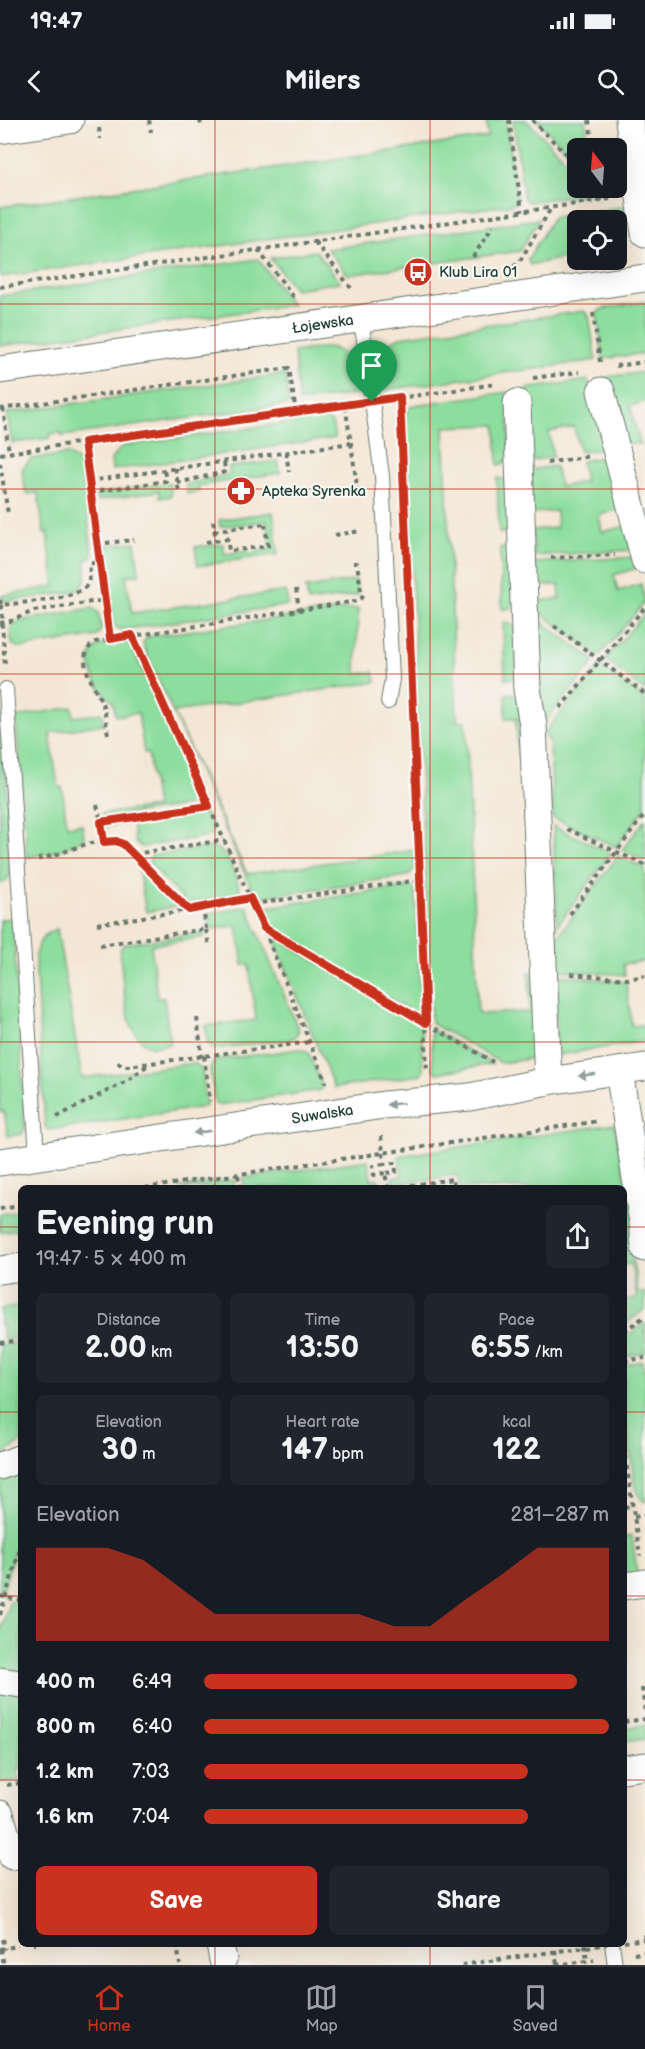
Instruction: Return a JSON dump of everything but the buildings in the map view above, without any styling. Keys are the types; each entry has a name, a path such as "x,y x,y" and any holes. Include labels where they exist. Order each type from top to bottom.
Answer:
{"street":[{"path":"0,130 70,120"},
{"path":"629,120 645,233"},
{"name":"Łojewska","path":"0,370 645,278"},
{"path":"599,374 616,451 644,556"},
{"path":"517,388 527,689 534,739 548,1081"},
{"path":"632,1069 645,1248"},
{"name":"Suwalska","path":"0,1162 384,1105 470,1097 548,1081 632,1069"},
{"path":"0,1270 18,1267"},
{"path":"0,1466 18,1459"},
{"path":"627,1586 645,1583"},
{"path":"0,1682 18,1684"},
{"path":"627,1769 645,1766"},
{"path":"0,1814 11,1856"}],"lane":[{"path":"361,318 383,492 392,679 388,702"},
{"path":"6,689 37,1156"},
{"path":"612,1947 615,1965"}],"path":[{"path":"149,120 151,132"},
{"path":"509,120 522,212"},
{"path":"532,120 567,155"},
{"path":"589,120 592,138"},
{"path":"98,127 100,139"},
{"path":"0,287 618,198"},
{"path":"511,267 520,261 551,208"},
{"path":"473,257 493,226"},
{"path":"315,242 351,288 340,290"},
{"path":"258,250 293,296 305,294"},
{"path":"589,286 599,374"},
{"path":"0,454 400,397 517,388 599,374 645,362"},
{"path":"9,453 2,409 289,368 296,412"},
{"path":"400,397 402,444"},
{"path":"345,405 358,498"},
{"path":"84,442 110,639"},
{"path":"89,481 351,443"},
{"path":"519,468 616,451"},
{"path":"286,452 289,472"},
{"path":"177,483 225,472 224,461"},
{"path":"0,463 8,514"},
{"path":"175,468 179,492"},
{"path":"91,492 166,481 164,470"},
{"path":"360,520 362,542"},
{"path":"213,521 216,541"},
{"path":"214,531 226,529 265,524 268,546 229,551 226,529"},
{"path":"335,535 361,531"},
{"path":"206,542 228,539"},
{"path":"97,544 134,540"},
{"path":"523,560 644,556"},
{"path":"1,605 79,593 89,581 90,564 100,561"},
{"path":"353,563 357,563 362,598"},
{"path":"108,734 104,710 89,676 85,657 91,645 100,640 357,601 362,598 365,588 363,565"},
{"path":"296,590 299,610"},
{"path":"0,600 6,689"},
{"path":"2,623 34,611 105,600"},
{"path":"524,604 645,694"},
{"path":"534,739 645,607"},
{"path":"132,635 264,928 330,1093"},
{"path":"413,703 428,1078"},
{"path":"97,805 104,842"},
{"path":"101,822 209,806"},
{"path":"569,915 645,814"},
{"path":"537,815 645,865"},
{"path":"133,854 224,840"},
{"path":"18,862 52,857 86,844 120,842 189,910"},
{"path":"253,904 420,880"},
{"path":"362,888 363,894"},
{"path":"97,924 204,908 250,898"},
{"path":"204,908 209,946"},
{"path":"264,928 501,1067"},
{"path":"100,945 206,929"},
{"path":"544,972 627,979 645,976"},
{"path":"197,1018 211,1111"},
{"path":"118,1062 125,1066 149,1064 310,1042"},
{"path":"36,1128 127,1082 149,1064"},
{"path":"165,1185 602,1121"},
{"path":"383,1153 384,1164"},
{"path":"395,1163 396,1172 386,1173 374,1175 373,1166 395,1163"},
{"path":"386,1173 388,1185"},
{"path":"238,1174 240,1185"},
{"path":"413,1185 453,1179 454,1185"},
{"path":"0,1209 18,1206"},
{"path":"627,1329 645,1316"},
{"path":"0,1343 18,1340"},
{"path":"627,1361 645,1358"},
{"path":"627,1467 645,1583"},
{"path":"627,1507 633,1506"},
{"path":"634,1517 645,1515"},
{"path":"0,1615 3,1597 18,1554"},
{"path":"3,1597 18,1600"},
{"path":"642,1688 645,1712"},
{"path":"627,1722 645,1719"},
{"path":"627,1941 645,1938"},
{"path":"2,1941 4,1965"},
{"path":"2,1949 18,1946"},
{"path":"177,1947 180,1965"},
{"path":"585,1947 587,1960"},
{"path":"462,1965 586,1947"},
{"path":"555,1950 557,1965"},
{"path":"500,1957 501,1965"}],"green space":[{"path":"486,120 506,120 517,200 514,204 0,277 0,207 488,137"},
{"path":"513,120 526,120 567,161 567,197 528,202 524,199"},
{"path":"537,120 585,120 588,138 567,138 567,151"},
{"path":"628,206 627,216 627,210 601,210"},
{"path":"567,215 567,257 530,265 528,259 553,217"},
{"path":"539,219 520,251 348,275 327,249"},
{"path":"316,251 340,282 295,289 270,258"},
{"path":"258,259 292,305 0,346 0,296"},
{"path":"645,302 645,353 603,359 597,314 601,309"},
{"path":"584,311 589,316 596,360 385,390 381,366 382,352 391,341 400,337"},
{"path":"329,347 348,359 353,371 356,394 299,402 294,352"},
{"path":"645,372 645,402 630,406 640,444 624,444 607,377"},
{"path":"285,374 289,404 62,436 61,433 50,434 50,438 12,443 7,413"},
{"path":"588,380 606,448 580,452 574,427 549,432 553,457 530,461 526,389"},
{"path":"508,392 510,457 502,464 498,465 496,425 444,427 457,721 466,721 478,1014 530,1012 529,972 532,972 534,1058 501,1063 431,1023 405,416 409,408 414,405"},
{"path":"324,418 332,423 335,438 112,470 111,459 123,446"},
{"path":"68,454 80,463 93,557 85,561 84,583 74,592 3,600 1,596 55,586 47,532 44,533 38,493 26,494 22,469 31,459"},
{"path":"608,456 621,509 599,515 602,532 626,526 632,550 534,556 533,530 557,528 556,511 532,513 530,470 555,466 560,487 585,481 581,461"},
{"path":"278,461 280,473 198,486 199,492 187,494 186,484 230,474 229,467"},
{"path":"497,478 511,481 512,527 499,533"},
{"path":"170,483 171,496 160,498 159,491 97,501 96,494"},
{"path":"273,512 278,554 198,566 195,547 223,544 224,554 271,549 267,521 220,527 219,520"},
{"path":"135,542 139,574 126,576 132,613 286,591 288,605 120,630 112,621 103,546"},
{"path":"500,548 513,551 515,603 508,609 502,609"},
{"path":"634,557 637,568 614,575 618,591 641,584 645,602 599,656 536,609 536,601 560,599 559,585 535,586 534,563"},
{"path":"356,580 358,595 308,602 306,588"},
{"path":"92,608 98,612 102,628 97,636 19,648 12,644 10,629 19,621"},
{"path":"358,609 356,674 374,672 376,682 173,712 247,874 415,850 415,869 407,876 259,897 254,894 144,647 143,642 152,636"},
{"path":"645,613 645,691 605,660"},
{"path":"537,618 595,661 542,725"},
{"path":"503,623 516,628 517,674 511,679 505,679"},
{"path":"122,641 131,645 201,802 198,804 103,818 102,814 156,807 148,753 144,753 138,713 116,716 113,702 95,680 90,663 92,652 100,645"},
{"path":"600,666 645,699 645,808 616,847 553,818 550,743 544,733"},
{"path":"511,693 518,696 524,757 518,757 516,718 506,718 506,694"},
{"path":"0,698 6,777 9,877 5,882 0,883"},
{"path":"72,707 74,717 102,713 104,724 50,733 58,787 62,787 67,826 82,824 84,838 57,851 27,857 16,717"},
{"path":"199,812 207,817 210,823 212,833 209,836 142,847 135,843 132,823 106,827 106,825"},
{"path":"645,820 645,860 622,850"},
{"path":"553,826 611,853 557,926"},
{"path":"212,847 218,849 228,859 241,893 187,904 149,863 151,856"},
{"path":"618,856 645,868 645,961 623,964 625,975 558,970 557,937"},
{"path":"138,867 141,867 177,906 146,912"},
{"path":"409,886 415,889 421,1017 270,929 261,908"},
{"path":"247,906 299,1031 293,1039 213,1049 208,1043 205,1026 256,1020 249,965 243,965 237,926 210,929 208,914"},
{"path":"13,918 25,1129 22,1134 8,1136 4,1111 1,1112 0,1106 0,920"},
{"path":"57,929 82,1078 194,1063 202,1069 206,1104 204,1107 49,1130 45,1127 35,957 42,939"},
{"path":"204,932 204,937 151,945 157,998 164,998 170,1044 151,1046 142,1041 130,1020 124,991 121,948 125,944"},
{"path":"273,936 421,1023 423,1070 420,1075 334,1088"},
{"path":"559,975 626,982 632,1026 645,1025 645,1041 557,1055 555,977"},
{"path":"431,1029 492,1064 437,1073 433,1069"},
{"path":"300,1049 308,1052 322,1085 321,1090 218,1105 215,1103 210,1068 215,1060"},
{"path":"614,1124 636,1226 629,1235 638,1293 645,1293 645,1309 627,1323 627,1300 637,1298 631,1264 627,1265 627,1185 459,1185 457,1175 393,1184 392,1178 402,1176 399,1156"},
{"path":"368,1160 371,1180 379,1180 380,1185 244,1185 243,1178"},
{"path":"234,1180 235,1185 199,1185"},
{"path":"18,1211 18,1229 0,1232 0,1214"},
{"path":"18,1306 18,1338 4,1340 2,1325 0,1325 0,1309"},
{"path":"645,1323 645,1353 627,1356 627,1336"},
{"path":"18,1342 18,1444 0,1457 0,1345"},
{"path":"642,1361 643,1369 645,1369 645,1502 635,1487 627,1429 627,1364"},
{"path":"18,1469 18,1539 2,1594 0,1593 1,1475"},
{"path":"632,1536 638,1578 627,1580 627,1537"},
{"path":"10,1601 18,1603 18,1677 0,1674 0,1633"},
{"path":"0,1691 18,1694 18,1781 0,1782"},
{"path":"645,1725 645,1739 627,1742 627,1728"}],"place":[{"name":"Klub Lira 01","path":"418,272"},
{"name":"Apteka Syrenka","path":"241,491"}],"route":[{"path":"400,397 426,1023 264,928 250,898 189,910 123,844 116,841 104,842 101,822 209,806 132,635 110,639 84,442 372,402 400,397"}]}
